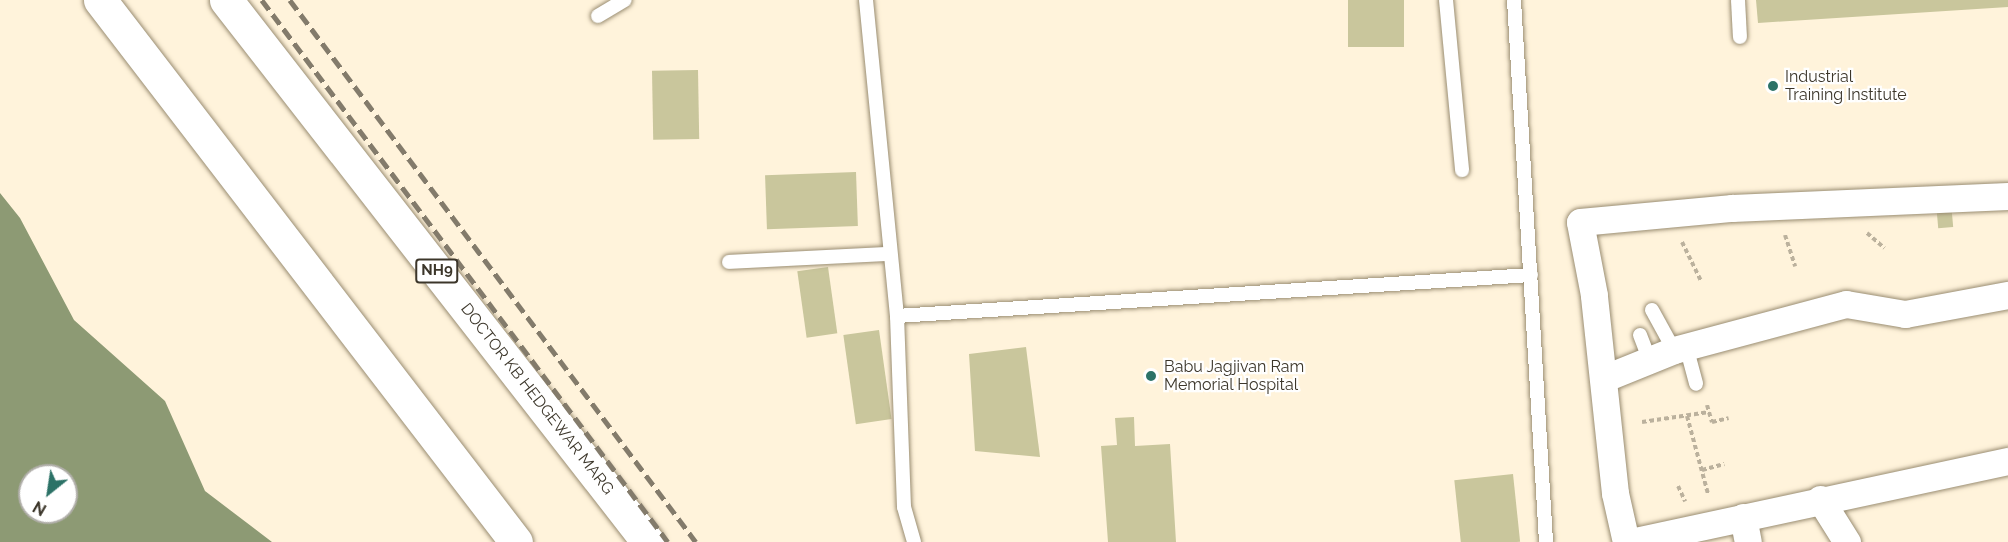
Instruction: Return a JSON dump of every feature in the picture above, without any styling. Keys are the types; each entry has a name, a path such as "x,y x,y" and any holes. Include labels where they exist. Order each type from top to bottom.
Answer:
{"highway":[{"path":"100,0 516,542"},
{"name":"DOCTOR KB HEDGEWAR MARG","path":"226,0 648,542"}],"street":[{"path":"2008,196 1679,211 1580,222 1602,293 1605,378 1614,481 1628,542 1715,522 1745,529 1820,500 2008,461"},
{"path":"1605,378 1645,347 1680,348 1846,304 1905,314 2008,295"},
{"path":"1820,500 1847,542"}],"lane":[{"path":"598,16 625,0"},
{"path":"866,0 878,87 889,254 897,316 904,507 914,542"},
{"path":"1446,0 1462,170"},
{"path":"1514,0 1546,542"},
{"path":"1738,0 1740,38"},
{"path":"729,262 889,254"},
{"path":"897,316 1531,275"},
{"path":"1652,310 1680,348 1696,384"}],"path":[{"path":"1679,211 1682,243 1701,280"},
{"path":"1696,384 1712,422 1729,418"},
{"path":"1642,422 1708,412"},
{"path":"1687,416 1715,522"},
{"path":"1702,470 1724,464"}],"shaded area":[{"path":"0,193 20,218 74,320 165,401 205,491 272,542 0,542"}],"building":[{"path":"1348,0 1404,0 1404,47 1348,47"},
{"path":"1756,0 2008,0 2008,7 1758,23"},
{"path":"698,70 699,139 653,140 652,71"},
{"path":"856,172 858,226 767,229 765,175"},
{"path":"1951,202 1953,227 1938,228 1936,203"},
{"path":"828,267 837,333 807,338 797,271"},
{"path":"879,330 892,419 856,424 843,335"},
{"path":"1026,347 1040,457 975,451 969,354"},
{"path":"1134,417 1135,446 1170,444 1176,542 1108,542 1101,446 1117,445 1115,418"},
{"path":"1513,474 1520,542 1461,542 1454,480"}],"railway":[{"path":"262,0 668,542"},
{"path":"290,0 696,542"}],"place":[{"name":"Industrial Training Institute","path":"1773,86"},
{"name":"Babu Jagjivan Ram Memorial Hospital","path":"1151,376"}]}
